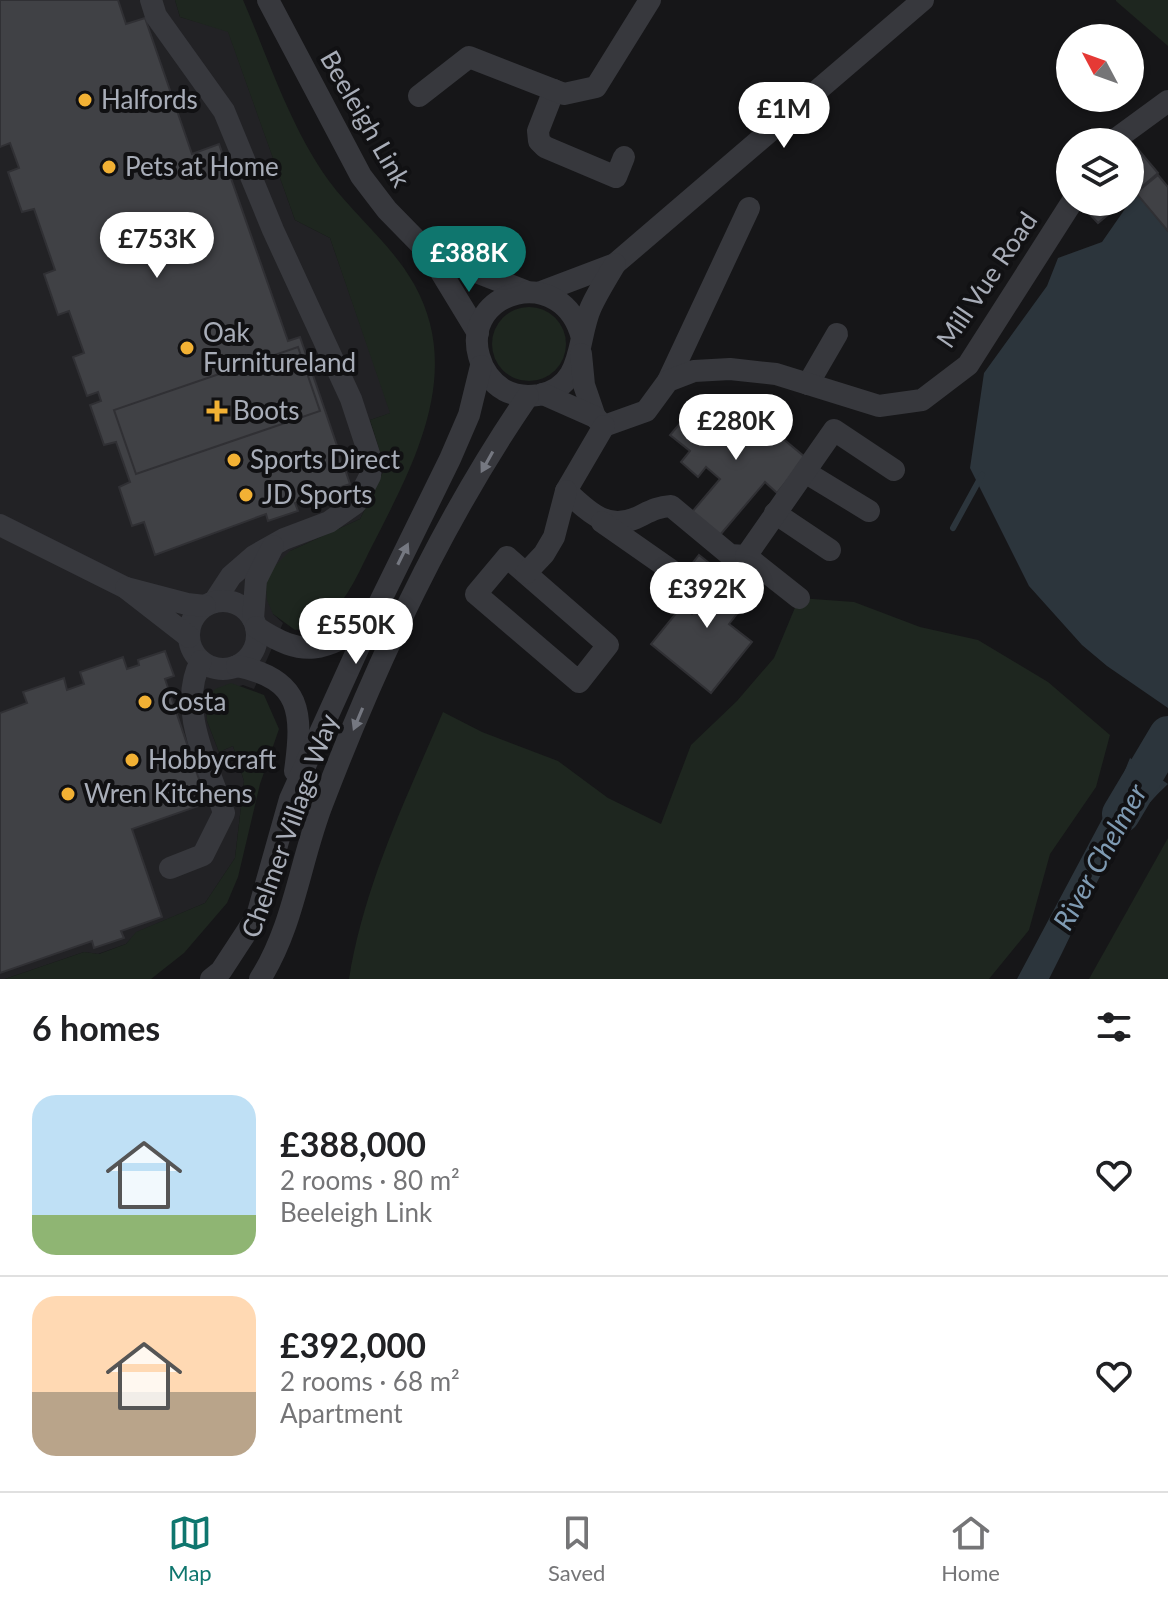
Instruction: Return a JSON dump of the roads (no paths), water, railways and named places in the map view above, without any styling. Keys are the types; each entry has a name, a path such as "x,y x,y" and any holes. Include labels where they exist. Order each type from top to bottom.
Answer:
{"street":[{"path":"151,0 156,16 224,111 368,446 370,476 356,503 329,522 273,545 239,567 210,604 193,619 189,637 201,661 218,668 237,666 262,671 293,697 300,718 290,799"},
{"name":"Beeleigh Link","path":"268,0 361,176 387,210 430,254 478,333"},
{"path":"419,96 469,57 564,94 596,87 650,0"},
{"name":"Chelmer Village Way","path":"260,979 279,943 322,804 410,598 504,431 536,395 568,379 591,308 615,264 923,0"},
{"path":"554,90 538,131 539,141 545,147 616,177 624,157"},
{"path":"1131,128 1168,101"},
{"path":"481,366 501,388 536,395 600,422 646,411 668,381 749,208"},
{"name":"Mill Vue Road","path":"668,381 694,371 730,369 776,374 879,406 922,400 968,365 1063,216"},
{"name":"Beeleigh Link","path":"430,254 533,292"},
{"name":"Chelmer Village Way","path":"211,979 221,971 257,916 290,799 371,620 465,426 481,366 477,350 478,333 484,317 508,295 533,292 615,264"},
{"path":"526,573 544,554 554,537 566,491 600,422 584,385 578,324 557,299 533,292"},
{"path":"808,384 837,334"},
{"path":"746,556 834,430 894,470"},
{"path":"805,472 869,511"},
{"path":"566,491 601,521 685,580"},
{"path":"601,521 621,523 654,507 671,506 730,555 746,556 799,598"},
{"path":"775,513 830,550"},
{"path":"0,525 126,588 189,637"},
{"path":"237,666 255,646 256,580 273,545"},
{"path":"507,557 526,573 608,645 579,682 476,594 507,557"},
{"path":"126,588 187,604 232,602 240,606 254,623 289,645 318,649 336,644 371,620"},
{"path":"170,868 203,855 224,813 191,705 192,687 201,661"}],"water":[{"path":"1144,203 1168,232 1168,708 1082,645 1029,586 970,468 984,373 1047,286 1058,258 1102,242 1120,216 1144,216"},
{"path":"1130,758 1168,784 1130,827 1115,851 1049,979 1017,979 1115,795"}],"waterway":[{"path":"953,528 982,475"},
{"name":"River Chelmer","path":"1121,814 1168,735"}],"place":[{"name":"Halfords","path":"85,100"},
{"name":"Pets at Home","path":"109,167"},
{"name":"Oak Furnitureland","path":"187,348"},
{"name":"Boots","path":"217,411"},
{"name":"Sports Direct","path":"234,460"},
{"name":"JD Sports","path":"246,495"},
{"name":"Costa","path":"145,702"},
{"name":"Hobbycraft","path":"132,760"},
{"name":"Wren Kitchens","path":"68,794"}]}
